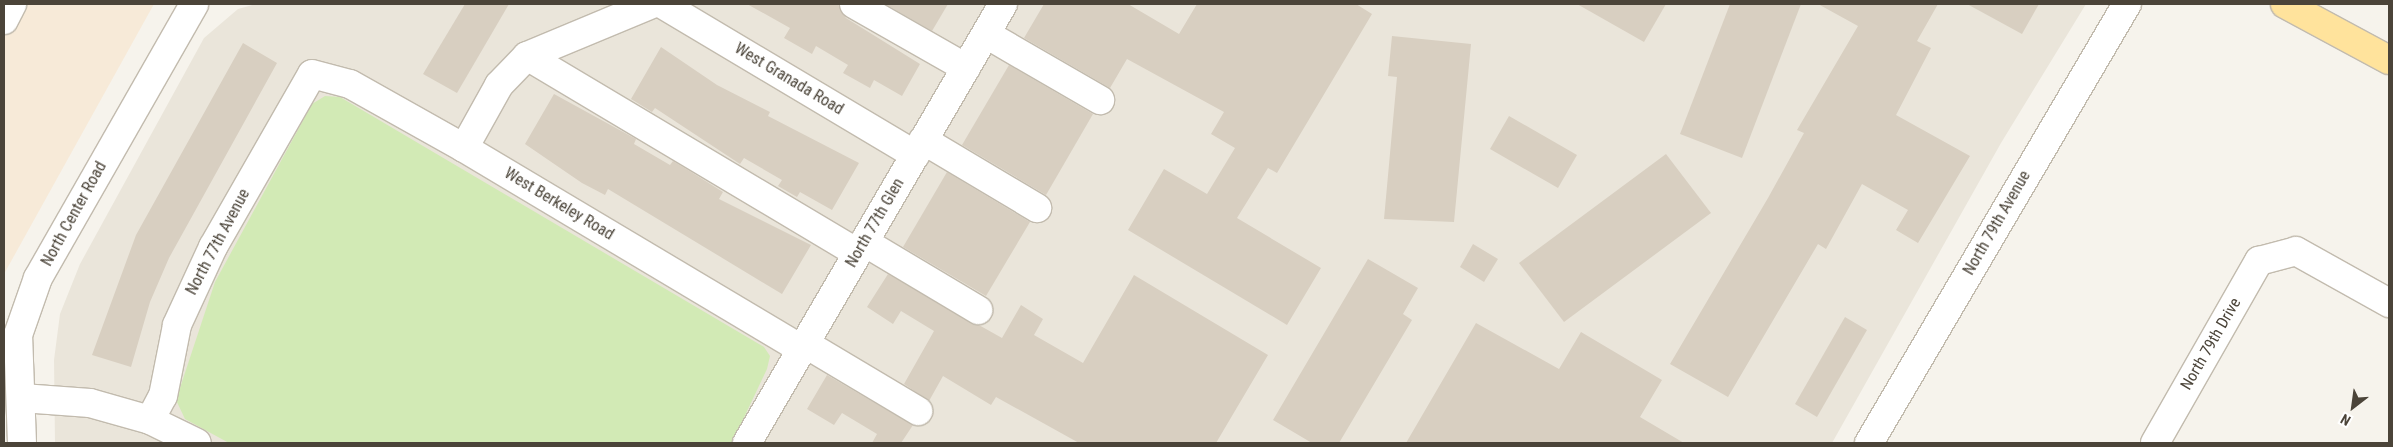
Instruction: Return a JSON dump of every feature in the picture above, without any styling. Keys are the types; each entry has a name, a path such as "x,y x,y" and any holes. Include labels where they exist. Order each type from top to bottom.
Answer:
{"main road":[{"path":"2285,4 2389,60"}],"street":[{"path":"4,20 12,4"},
{"name":"North Center Road","path":"22,443 22,398 11,336 38,278 194,4"},
{"path":"464,148 499,85 527,56 652,4"},
{"name":"West Granada Road","path":"662,4 919,148 1037,208"},
{"path":"854,4 966,68"},
{"name":"North 77th Glen","path":"747,443 1003,4"},
{"name":"North 79th Avenue","path":"1868,443 2127,4"},
{"path":"986,34 1100,100"},
{"path":"527,56 861,248 978,310"},
{"name":"West Berkeley Road","path":"312,74 350,84 464,148 802,346 918,411"},
{"name":"North 77th Avenue","path":"150,420 163,396 177,324 212,247 312,74"},
{"name":"North 79th Drive","path":"2155,443 2258,261 2275,254 2296,251 2389,303"},
{"path":"22,398 90,403 150,420 198,443"}],"shaded area":[{"path":"4,4 154,4 4,274"},
{"path":"256,4 2086,4 2001,143 1832,443 55,443 54,360 60,314 80,264 204,38 238,9"}],"green space":[{"path":"325,96 340,97 764,347 770,356 767,369 732,443 229,443 185,419 176,400 215,282 312,104"}],"building":[{"path":"465,4 509,4 457,93 423,74"},
{"path":"747,4 838,4 846,18 920,64 902,96 874,80 870,88 843,73 848,65 816,46 812,54 784,38 790,28"},
{"path":"885,4 948,4 932,31"},
{"path":"1044,4 1128,4 1179,34 1197,4 1356,4 1372,14 1277,173 1268,168 1237,218 1321,268 1287,325 1128,230 1164,169 1207,194 1235,148 1211,134 1224,112 1127,59 1110,88 1024,38"},
{"path":"1577,4 1666,4 1644,42"},
{"path":"1730,4 1801,4 1742,158 1680,134"},
{"path":"1818,4 1938,4 1917,41 1931,48 1896,115 1970,156 1918,243 1896,230 1908,210 1862,184 1826,249 1818,244 1728,397 1670,364 1768,198 1804,133 1797,130 1858,26"},
{"path":"1967,4 2039,4 2022,34"},
{"path":"1392,36 1471,44 1454,222 1384,219 1397,77 1388,76"},
{"path":"243,43 277,63 169,258 150,302 131,367 92,355 136,235"},
{"path":"661,47 717,85 770,112 768,116 859,163 832,210 800,192 797,197 778,186 782,180 744,158 740,164 655,108 652,112 631,99"},
{"path":"1009,65 1093,114 1046,195 962,145"},
{"path":"554,94 636,139 634,144 670,165 673,161 723,192 719,199 811,245 782,294 608,189 605,195 582,183 525,144"},
{"path":"1509,116 1577,155 1558,188 1490,149"},
{"path":"1666,154 1711,213 1564,322 1519,263"},
{"path":"947,172 1030,222 986,296 903,247"},
{"path":"1473,244 1498,259 1484,282 1460,267"},
{"path":"1368,259 1418,288 1403,314 1412,320 1339,443 1312,443 1273,420"},
{"path":"888,274 1002,338 1021,305 1043,319 1034,335 1083,363 1134,275 1268,355 1216,443 1079,443 996,397 991,405 943,376 929,401 904,384 934,331 901,311 893,324 867,307"},
{"path":"1845,317 1867,330 1817,417 1795,404"},
{"path":"1476,323 1559,369 1581,332 1662,380 1640,417 1684,443 1406,443"},
{"path":"827,375 913,425 901,443 872,443 877,434 842,413 834,425 807,409"}]}
